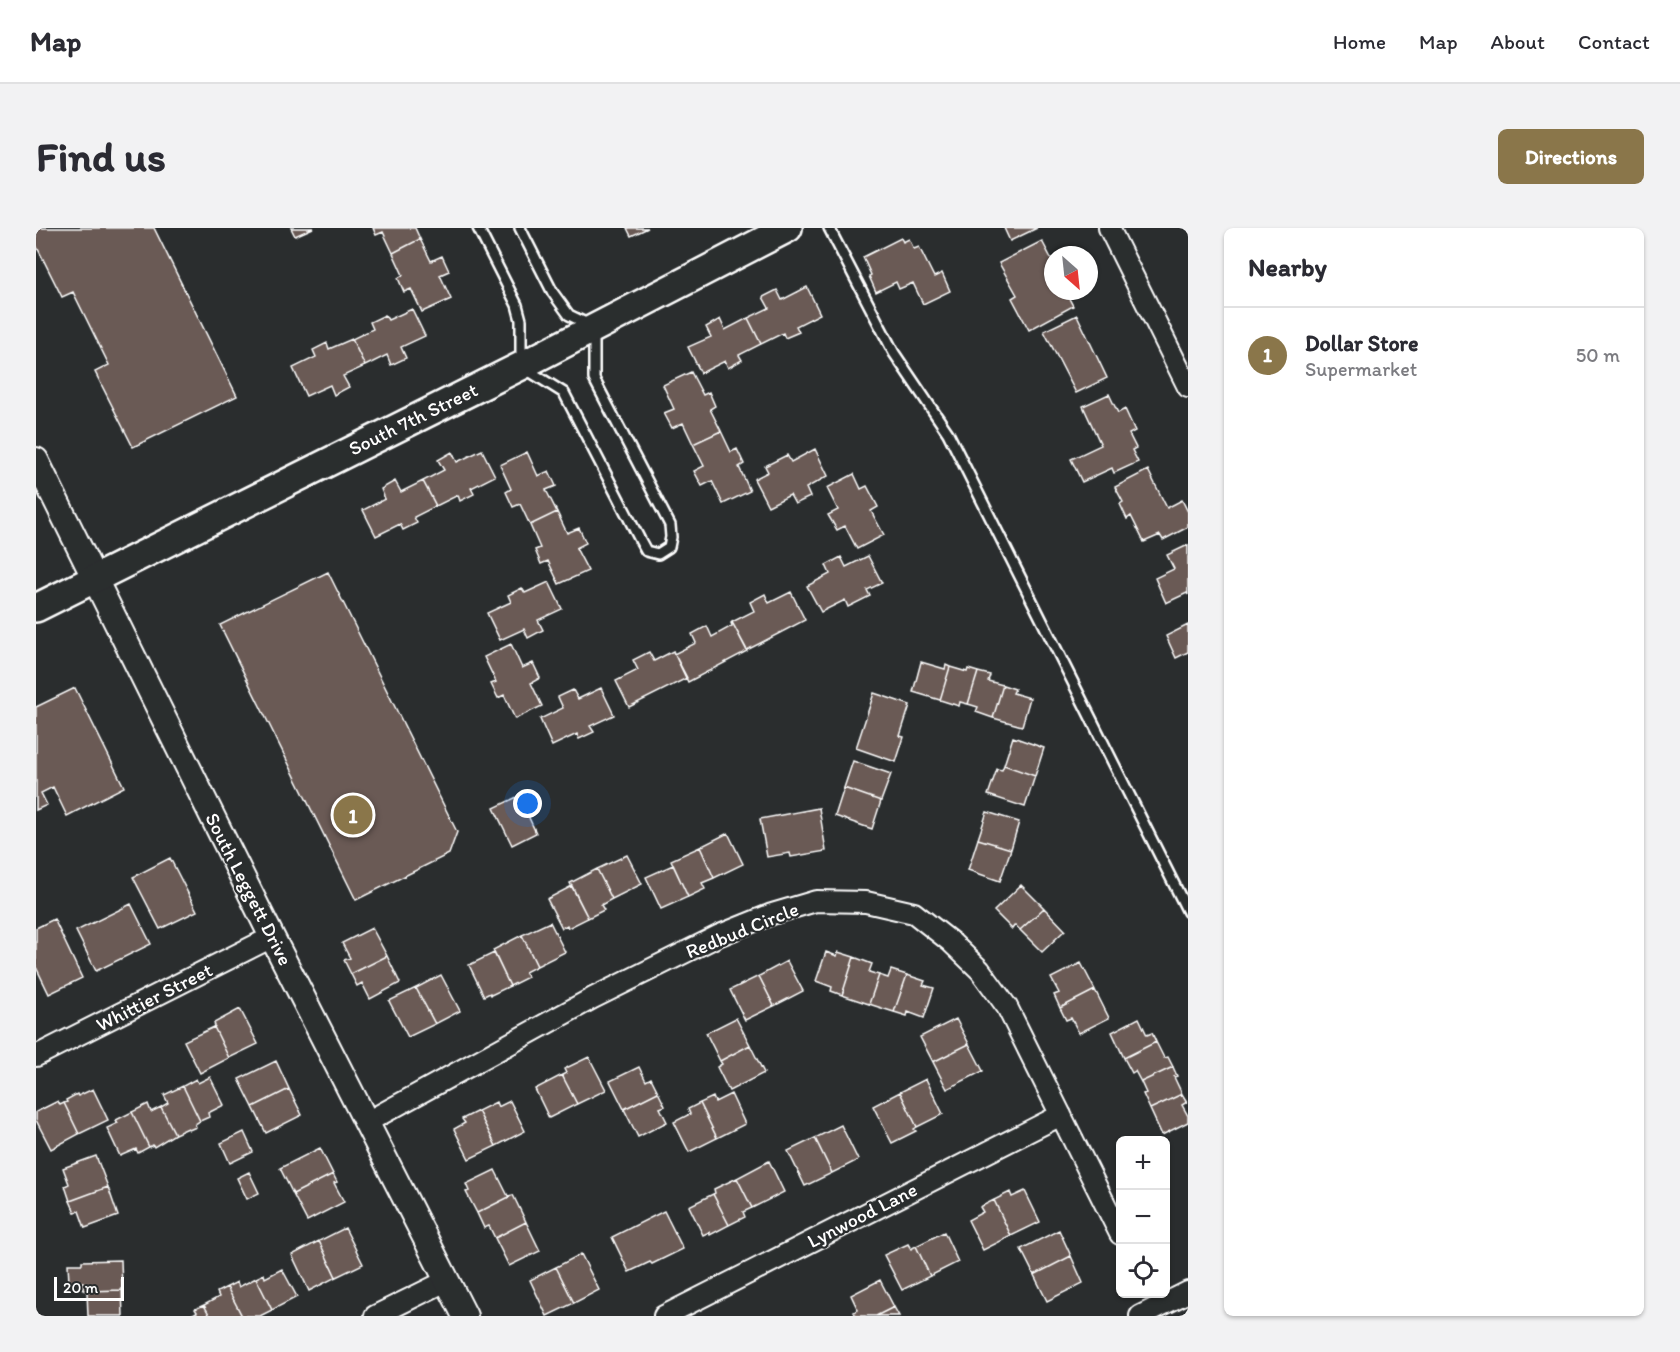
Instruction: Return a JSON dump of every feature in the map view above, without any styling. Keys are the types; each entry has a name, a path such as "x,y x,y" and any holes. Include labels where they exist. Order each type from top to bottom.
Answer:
{"main road":[{"name":"South 7th Street","path":"36,608 521,366 788,228"}],"street":[{"path":"1109,228 1188,387"},
{"name":"South Leggett Drive","path":"36,460 272,937 465,1316"},
{"name":"Redbud Circle","path":"367,1122 593,998 720,935 772,914 816,901 866,903 914,913 951,942 980,970 1007,1007 1116,1226"},
{"name":"Whittier Street","path":"36,1056 272,937"},
{"name":"Lynwood Lane","path":"664,1316 1061,1115"},
{"path":"375,1316 448,1280"},
{"path":"1149,1306 1188,1292"}],"lane":[{"path":"478,228 517,304 521,320 521,366 564,393 646,551 658,554 669,547 670,525 594,379 594,327 569,315 558,300 520,228"},
{"path":"829,228 894,353 948,433 1188,912"}],"building":[{"path":"36,228 154,228 237,396 133,447 95,372 109,365 73,292 62,297 36,245"},
{"path":"291,228 313,228 295,236"},
{"path":"373,228 415,228 420,239 393,253 383,232 376,235"},
{"path":"627,228 648,228 631,236"},
{"path":"1004,228 1037,228 1010,241"},
{"path":"901,238 903,242 909,239 914,249 919,247 934,277 942,273 950,291 923,304 913,283 899,289 896,282 876,292 863,257"},
{"path":"420,239 431,261 442,256 449,271 440,275 451,299 422,312 411,289 404,292 398,278 403,275 393,253"},
{"path":"1042,241 1045,246 1044,300 1070,300 1073,306 1029,330 1012,298 1017,295 999,263"},
{"path":"807,287 820,314 796,326 799,332 785,338 783,333 761,344 748,318 769,308 763,297 777,290 782,300"},
{"path":"412,309 425,336 401,347 406,358 391,365 387,355 365,366 352,339 373,329 370,322 385,315 388,320"},
{"path":"1077,315 1107,378 1076,393 1044,331"},
{"path":"748,318 761,344 739,355 742,360 728,368 725,361 701,373 688,347 711,337 706,327 720,319 725,330"},
{"path":"352,339 365,366 343,376 349,387 334,395 330,385 306,396 293,368 316,357 313,350 327,343 329,349"},
{"path":"691,372 703,395 709,392 715,406 710,409 721,431 693,444 683,423 672,428 664,413 674,409 663,385"},
{"path":"1109,394 1118,413 1125,409 1135,431 1129,434 1136,448 1132,450 1138,462 1114,473 1112,468 1082,482 1071,459 1101,445 1083,406"},
{"path":"721,431 731,452 737,449 744,464 739,467 750,491 723,504 712,481 702,486 694,471 704,466 693,444"},
{"path":"815,449 828,476 806,488 810,497 795,504 790,495 768,506 754,479 768,472 765,466 787,455 791,462"},
{"path":"482,450 495,476 471,488 474,494 460,501 458,495 436,506 423,481 444,470 438,460 452,452 457,462"},
{"path":"527,452 538,476 549,471 556,486 546,490 557,512 530,525 520,504 513,507 506,492 511,489 500,465"},
{"path":"1148,470 1167,508 1182,500 1188,512 1188,527 1163,540 1160,535 1144,542 1131,516 1127,519 1120,504 1123,502 1115,487"},
{"path":"854,474 861,489 867,486 878,507 871,511 884,535 857,549 845,526 837,530 828,515 838,510 827,488"},
{"path":"395,481 401,492 423,481 436,506 414,517 417,523 403,530 400,524 376,536 363,510 385,499 381,489"},
{"path":"557,512 567,533 579,528 586,543 576,548 588,571 559,584 548,561 541,564 535,550 540,548 530,525"},
{"path":"1188,545 1188,595 1187,593 1166,603 1155,578 1174,569 1167,555"},
{"path":"868,556 882,583 867,590 870,596 848,607 845,600 821,612 807,586 830,574 826,565 841,557 846,567"},
{"path":"328,572 457,832 449,854 356,900 220,625"},
{"path":"549,582 562,609 538,620 543,630 528,638 524,629 500,640 487,613 511,602 508,595 522,588 525,593"},
{"path":"791,592 805,620 747,650 732,622 754,611 750,602 765,594 769,603"},
{"path":"732,622 747,651 688,682 674,654 696,643 692,634 707,626 712,637 732,626"},
{"path":"1188,625 1188,652 1176,658 1166,636"},
{"path":"511,644 522,668 533,663 540,678 531,683 542,706 515,719 504,695 498,698 491,684 496,682 484,657"},
{"path":"673,651 687,678 629,707 616,681 638,670 633,660 649,652 654,661"},
{"path":"921,662 945,669 946,665 950,667 940,700 913,692"},
{"path":"950,667 967,672 968,669 978,672 968,704 960,702 959,706 940,700"},
{"path":"978,672 990,675 988,681 1003,685 993,718 976,712 978,707 968,704"},
{"path":"1003,685 1015,689 1013,693 1030,698 1022,726 993,718"},
{"path":"75,688 124,787 67,816 53,787 41,793 47,805 36,810 36,707"},
{"path":"601,688 614,715 590,726 594,732 579,739 577,734 552,746 540,719 563,708 558,697 573,690 578,699"},
{"path":"874,693 910,705 900,736 904,737 896,762 856,748"},
{"path":"1013,737 1044,748 1035,776 1004,765"},
{"path":"853,761 891,774 881,801 844,788"},
{"path":"1004,765 1035,776 1025,807 988,795 997,769 1002,770"},
{"path":"844,788 881,801 872,829 835,816"},
{"path":"519,796 536,833 512,845 494,808"},
{"path":"819,808 826,851 791,857 790,853 767,857 760,819"},
{"path":"987,812 1019,822 1011,849 978,839"},
{"path":"728,833 743,864 714,878 700,847"},
{"path":"978,839 1011,849 1000,881 968,870"},
{"path":"700,847 714,878 702,883 705,889 688,897 671,860"},
{"path":"627,855 642,884 612,899 597,869"},
{"path":"170,858 197,911 160,929 133,877"},
{"path":"673,865 688,897 661,909 646,877"},
{"path":"597,869 612,899 601,905 604,910 588,918 570,883"},
{"path":"1021,885 1044,908 1020,930 1015,925 1012,929 994,911"},
{"path":"572,886 588,918 568,928 567,925 562,928 547,899"},
{"path":"131,904 151,944 96,971 76,931"},
{"path":"1044,908 1065,930 1042,952 1020,930"},
{"path":"54,919 82,978 49,994 36,967 36,928"},
{"path":"550,922 565,952 537,966 522,935"},
{"path":"372,928 387,956 351,974 344,960 350,958 342,943"},
{"path":"522,935 537,966 525,972 528,977 510,986 493,950"},
{"path":"826,952 837,956 838,952 854,957 842,995 831,991 832,987 816,981"},
{"path":"494,953 510,986 484,996 469,965"},
{"path":"387,956 400,983 370,999 362,983 357,986 351,974"},
{"path":"854,957 872,964 869,972 879,975 869,1004 842,995"},
{"path":"787,961 803,991 774,1006 759,976"},
{"path":"1081,963 1095,990 1060,1008 1054,995 1059,993 1051,978"},
{"path":"891,970 907,975 894,1012 869,1004 879,975 888,978"},
{"path":"441,975 460,1011 435,1024 416,988"},
{"path":"907,975 925,981 923,985 934,988 924,1018 908,1012 907,1016 894,1012"},
{"path":"759,976 774,1006 745,1020 730,990"},
{"path":"416,988 435,1024 408,1037 389,1001"},
{"path":"1095,990 1109,1018 1079,1033 1071,1018 1066,1020 1060,1008"},
{"path":"240,1009 258,1044 229,1058 214,1023"},
{"path":"736,1018 750,1045 720,1061 706,1033"},
{"path":"1139,1018 1147,1035 1152,1033 1156,1042 1124,1058 1112,1032"},
{"path":"956,1019 969,1044 933,1062 920,1037"},
{"path":"214,1027 229,1058 200,1073 184,1041"},
{"path":"1156,1042 1164,1058 1168,1057 1173,1067 1141,1082 1135,1071 1132,1073 1124,1058"},
{"path":"969,1044 983,1071 947,1089 933,1062"},
{"path":"750,1045 764,1073 729,1091 717,1067 722,1064 720,1061"},
{"path":"589,1057 606,1090 577,1104 562,1075 566,1073 564,1069"},
{"path":"276,1061 289,1089 253,1107 239,1079"},
{"path":"639,1067 646,1081 651,1078 658,1092 624,1109 610,1081"},
{"path":"1173,1067 1177,1076 1174,1077 1182,1094 1150,1109 1143,1094 1146,1093 1141,1082"},
{"path":"562,1075 577,1104 549,1118 535,1089"},
{"path":"210,1077 224,1105 208,1113 209,1117 200,1121 183,1086 196,1079 198,1083"},
{"path":"926,1079 943,1114 917,1127 900,1092"},
{"path":"183,1086 200,1121 195,1124 196,1127 175,1134 161,1107 168,1103 164,1095"},
{"path":"93,1089 108,1120 79,1134 64,1103 77,1094 78,1096"},
{"path":"289,1089 302,1115 266,1133 253,1107"},
{"path":"658,1092 665,1106 660,1108 667,1122 638,1137 624,1109"},
{"path":"900,1092 917,1127 914,1129 916,1131 892,1143 873,1106"},
{"path":"731,1094 745,1124 717,1138 700,1103 713,1097 715,1102"},
{"path":"1182,1094 1187,1102 1182,1105 1188,1116 1188,1122 1162,1135 1150,1109"},
{"path":"58,1101 60,1105 64,1103 79,1134 51,1149 36,1120 36,1112"},
{"path":"510,1101 525,1131 496,1146 478,1111 496,1102 498,1107"},
{"path":"700,1103 717,1138 689,1152 674,1122 690,1114 688,1109"},
{"path":"148,1104 151,1112 161,1107 175,1134 154,1147 153,1145 149,1147 132,1112"},
{"path":"478,1111 496,1146 469,1159 454,1129 465,1123 462,1119"},
{"path":"132,1112 149,1147 138,1153 136,1149 120,1156 107,1128 118,1123 116,1120"},
{"path":"841,1125 858,1160 832,1173 815,1138"},
{"path":"244,1132 253,1152 230,1163 221,1143"},
{"path":"815,1138 832,1173 805,1186 788,1151"},
{"path":"320,1148 333,1174 293,1194 280,1168"},
{"path":"96,1156 108,1187 70,1201 65,1186 69,1184 63,1168"},
{"path":"769,1161 784,1192 752,1208 737,1178"},
{"path":"495,1170 508,1196 513,1195 477,1213 466,1192 469,1191 466,1184"},
{"path":"249,1172 259,1193 247,1199 237,1178"},
{"path":"333,1174 337,1182 334,1183 344,1202 307,1221 293,1194"},
{"path":"737,1178 752,1208 743,1212 745,1217 729,1225 713,1194 714,1189"},
{"path":"108,1187 118,1216 85,1228 79,1211 75,1212 70,1201"},
{"path":"1025,1191 1040,1222 1011,1236 994,1200 1010,1192 1012,1197"},
{"path":"713,1194 729,1225 710,1235 709,1232 703,1235 689,1206"},
{"path":"513,1195 526,1222 495,1238 489,1226 484,1228 477,1213"},
{"path":"994,1200 1011,1236 983,1250 968,1220 983,1212 980,1207"},
{"path":"664,1211 683,1249 629,1272 612,1237"},
{"path":"526,1222 540,1251 509,1266 495,1238"},
{"path":"345,1228 363,1264 336,1277 319,1241"},
{"path":"1059,1230 1071,1256 1034,1275 1021,1249"},
{"path":"944,1232 958,1262 930,1276 916,1246"},
{"path":"319,1241 336,1277 309,1291 292,1255"},
{"path":"908,1244 911,1249 916,1246 930,1276 902,1290 884,1255"},
{"path":"581,1254 599,1290 574,1303 556,1267"},
{"path":"1071,1256 1083,1283 1047,1301 1034,1275"},
{"path":"121,1260 122,1290 87,1291 83,1290 83,1282 69,1282 68,1264 82,1264 82,1261"},
{"path":"556,1267 574,1303 547,1316 530,1280"},
{"path":"282,1269 297,1297 272,1310 256,1278 264,1274 265,1278"},
{"path":"256,1278 272,1310 260,1316 242,1316 227,1287 237,1282 239,1287"},
{"path":"880,1280 894,1307 876,1316 856,1316 854,1312 858,1310 851,1295"},
{"path":"227,1287 242,1316 210,1316 204,1305 219,1297 217,1292"},
{"path":"122,1290 123,1316 88,1316 87,1291"},
{"path":"204,1305 210,1316 189,1316 197,1312 195,1309"},
{"path":"894,1307 899,1316 876,1316"}],"place":[{"name":"Dollar Store","path":"353,815"}]}
